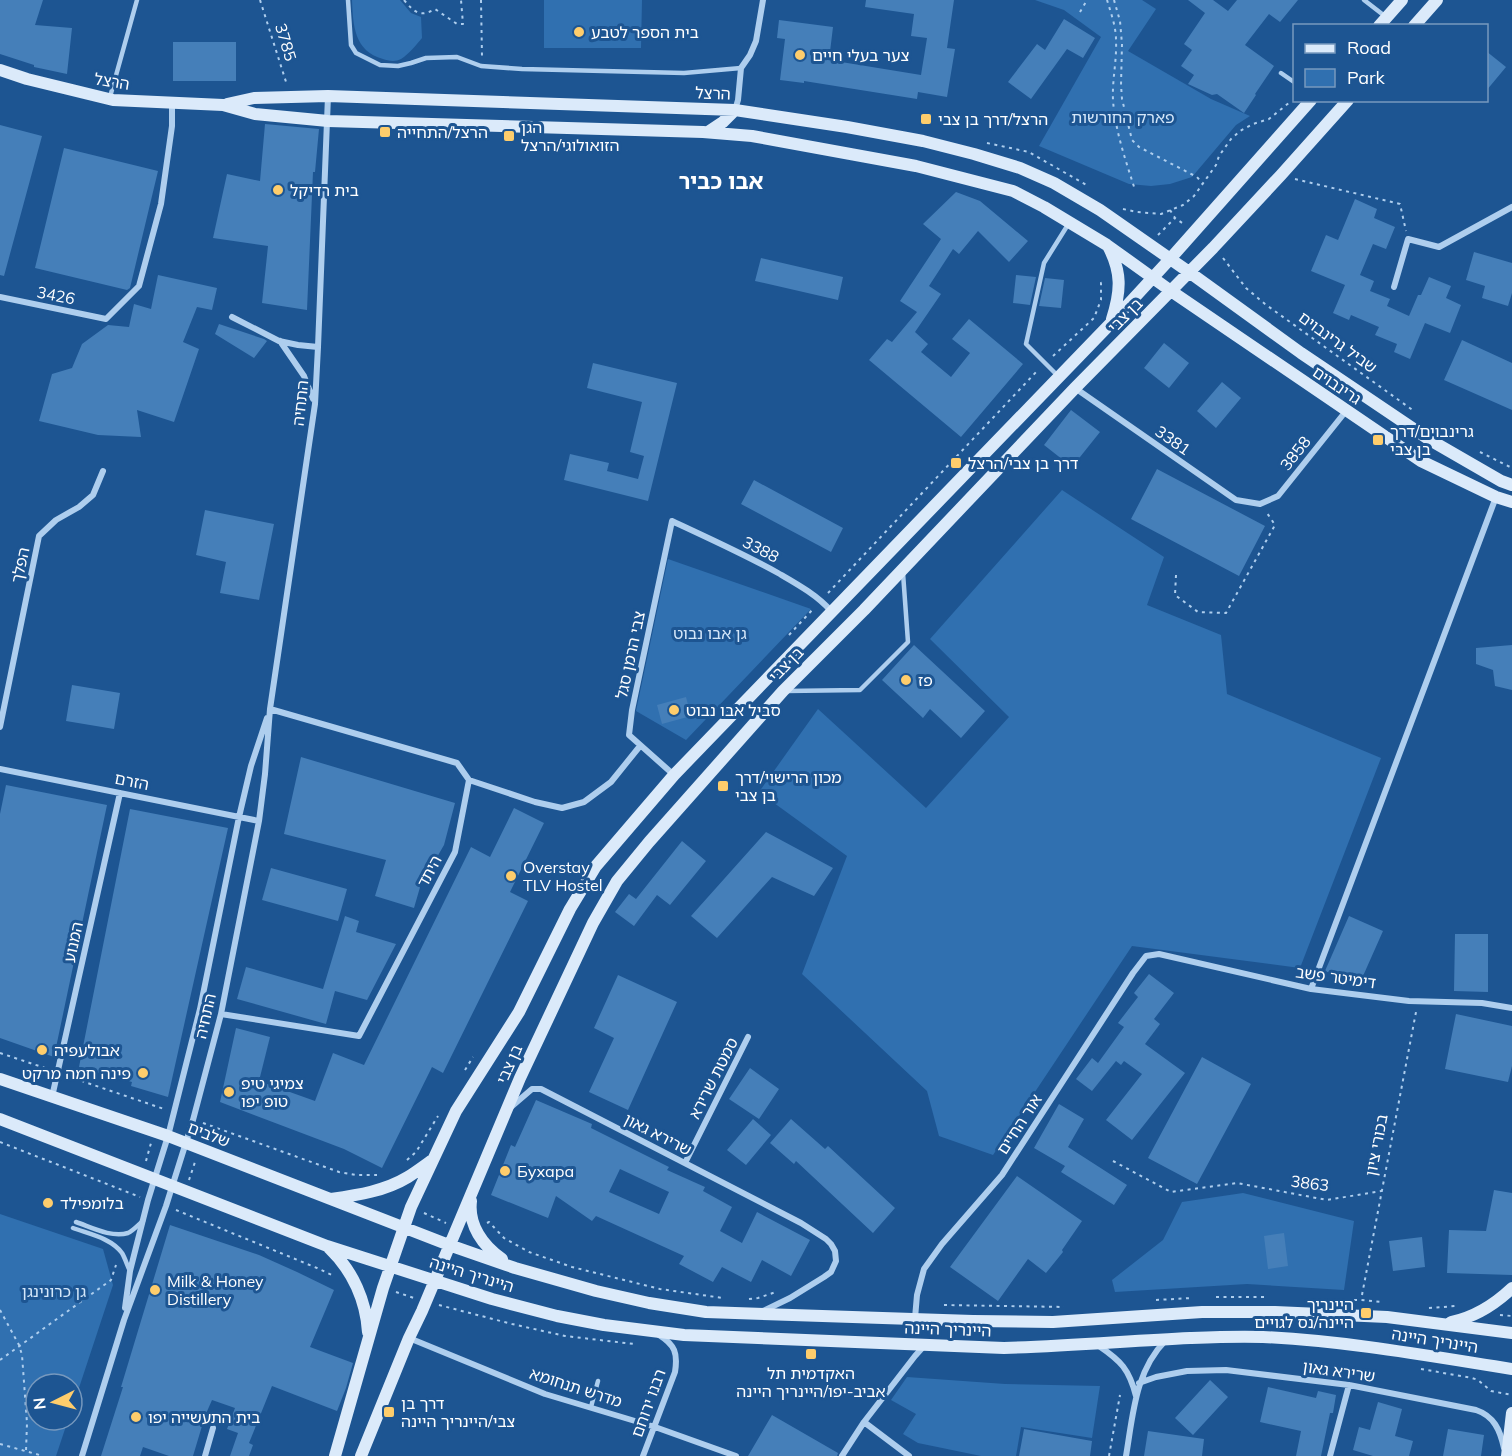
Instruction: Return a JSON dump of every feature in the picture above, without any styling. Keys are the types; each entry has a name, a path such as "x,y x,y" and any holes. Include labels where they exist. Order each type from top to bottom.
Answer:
{"main road":[{"path":"1383,21 1402,0"},
{"path":"1416,24 1437,0"},
{"name":"הרצל","path":"0,70 109,99 223,105 255,114 328,121 708,132 752,136 916,166 1013,192 1107,245 1153,277"},
{"name":"הרצל","path":"223,105 254,98 328,96 735,110 847,127 923,141 1020,168 1054,183 1170,259"},
{"name":"בן צבי","path":"335,1456 390,1266 411,1207 456,1112 519,1012 570,909 596,867 674,775 1110,323 1309,102"},
{"name":"בן צבי","path":"361,1456 506,1112 593,923 617,881 783,691 1213,248 1346,102"},
{"path":"708,132 735,110"},
{"path":"752,136 773,116"},
{"path":"1107,245 1119,280 1116,307 1110,323"},
{"name":"גרינבוים","path":"1170,259 1301,353 1430,440 1512,485"},
{"name":"גרינבוים","path":"1153,277 1421,461 1496,497 1512,502"},
{"name":"שלבים","path":"0,1079 168,1136 403,1227"},
{"path":"0,1119 327,1246 390,1266"},
{"path":"329,1199 354,1196 389,1186 432,1160"},
{"path":"472,1191 470,1205 475,1228 486,1246 516,1268"},
{"name":"היינריך היינה","path":"403,1227 516,1268 596,1291 649,1303 706,1312 1053,1322 1202,1312 1275,1312 1387,1317 1512,1333"},
{"path":"327,1246 340,1258 358,1288 367,1319 369,1338"},
{"name":"היינריך היינה","path":"390,1266 557,1317 684,1335 1004,1348 1166,1339 1261,1337 1368,1346 1512,1369"},
{"path":"1445,1323 1462,1320 1486,1308 1512,1288"},
{"path":"1506,1456 1512,1413"}],"street":[{"path":"735,110 741,68 756,41 763,0"},
{"name":"התחיה","path":"82,1456 124,1320 193,1120 221,1014 259,821 270,709 315,404 328,96"},
{"name":"3426","path":"0,297 106,318 139,286 161,204 172,126 172,102"},
{"path":"1394,287 1408,239 1439,247 1512,207"},
{"path":"232,317 279,341 318,347"},
{"path":"279,341 304,376 315,404"},
{"name":"3381","path":"1075,388 1236,500 1260,504"},
{"name":"3858","path":"1260,504 1278,496 1346,411"},
{"name":"הפלך","path":"0,727 39,536 56,520 79,507 93,495 102,471"},
{"path":"1311,989 1496,497"},
{"name":"3388","path":"672,521 792,581 821,600 831,612"},
{"name":"צבי הרמן סגל","path":"672,521 632,710 629,735 674,775"},
{"path":"270,709 457,763 469,780 535,802 562,808 584,802 610,782 640,746"},
{"name":"התחיה","path":"124,1320 130,1271 154,1179 168,1136 200,1009 251,766 270,709"},
{"name":"הזרם","path":"0,769 259,821"},
{"name":"היתד","path":"221,1014 359,1036 455,852 469,780"},
{"name":"המנוע","path":"52,1097 120,793"},
{"name":"דימיטר פשב","path":"1159,954 1311,989 1418,1001 1482,1003 1512,1008"},
{"name":"אור החיים","path":"915,1318 917,1295 924,1269 942,1244 1002,1175 1133,973 1146,956 1159,954"},
{"name":"סמטת שרירא","path":"685,1163 748,1037"},
{"name":"שרירא גאון","path":"506,1112 532,1089 541,1089 801,1223 826,1239 835,1251 836,1261 831,1272 784,1301"},
{"path":"757,1314 784,1301"},
{"name":"רבנו ירוחם","path":"643,1456 676,1364 676,1355 672,1346 654,1332"},
{"name":"מדרש תנחומא","path":"409,1338 545,1394 655,1427 736,1456"},
{"path":"1126,1456 1139,1383 1152,1357 1166,1339"},
{"path":"1096,1344 1125,1367 1130,1375 1136,1396"},
{"path":"842,1456 864,1422 925,1345"},
{"name":"שרירא גאון","path":"1139,1383 1187,1371 1226,1370 1349,1384 1483,1412 1497,1427 1506,1456"},
{"path":"1330,1456 1349,1384"},
{"path":"864,1422 909,1456"},
{"path":"205,1456 213,1428"}],"lane":[{"path":"109,99 137,0"},
{"path":"348,0 351,45 363,57 380,65 398,66 426,58 457,57 482,66 522,69 684,73 741,68"},
{"path":"1364,0 1383,21"},
{"path":"1281,73 1293,81"},
{"path":"1058,376 1026,344 1044,263 1070,223"},
{"path":"783,691 860,690 908,642 903,568"},
{"path":"76,1222 106,1233 118,1234 129,1233 143,1221"},
{"path":"73,1228 104,1239 116,1246 130,1271"},
{"path":"591,1407 598,1381"}],"path":[{"name":"3785","path":"260,0 288,91"},
{"path":"404,0 416,12 427,13 435,9 457,24 463,24 461,0"},
{"path":"481,0 482,66"},
{"path":"1080,12 1087,0"},
{"path":"1107,0 1116,40 1113,103 1122,148 1135,190"},
{"path":"1114,0 1122,44 1122,99 1132,140 1140,147 1197,177 1203,184"},
{"path":"1122,208 1149,214 1161,214 1184,205 1203,184 1231,139 1253,124 1269,119 1293,99"},
{"path":"1281,176 1400,204 1408,239"},
{"path":"1082,182 1092,189"},
{"path":"1170,210 1174,218 1194,231"},
{"name":"שביל גרינבוים","path":"1213,248 1246,288 1264,304 1420,416"},
{"path":"1475,450 1512,468"},
{"path":"1176,575 1175,595 1198,612 1226,613 1275,525 1260,504"},
{"name":"בכורי ציון","path":"1362,1295 1418,1001"},
{"path":"0,1053 174,1113"},
{"path":"142,1175 162,1108"},
{"path":"193,1120 339,1172 356,1175 385,1173 389,1186"},
{"path":"185,1191 207,1125"},
{"name":"3863","path":"1113,1161 1171,1191 1237,1183 1326,1200 1381,1191"},
{"path":"411,1207 456,1227"},
{"path":"475,1228 489,1222 504,1238 529,1252 572,1267 660,1288 725,1298"},
{"path":"0,1360 111,1280 120,1251"},
{"path":"745,1300 778,1291 784,1301"},
{"path":"1212,1298 1269,1297"},
{"path":"1147,1301 1192,1298"},
{"path":"1340,1300 1382,1302"},
{"path":"939,1305 1066,1307"},
{"path":"1425,1308 1463,1305"},
{"path":"1486,1308 1490,1315 1512,1316"},
{"path":"0,1310 22,1355 27,1423 26,1451"},
{"path":"1109,1456 1119,1395"},
{"path":"0,1444 43,1456"}],"green space":[{"path":"352,0 400,0 411,13 421,17 422,38 410,52 399,60 387,60 373,55 366,50 357,36"},
{"path":"544,0 642,0 641,48 544,48"},
{"name":"פארק החורשות","path":"1035,0 1142,0 1156,9 1128,51 1211,99 1250,116 1236,125 1192,177 1170,184 1151,186 1129,184 1039,146 1101,37 1064,10"},
{"path":"1062,490 1164,557 1147,605 1221,635 1227,694 1381,758 1300,968 1132,946 993,1155 939,1136 927,1091 802,974 847,856 759,792 818,709 926,808 1009,717 930,639"},
{"name":"גן אבו נבוט","path":"668,559 811,609 686,740 636,711"},
{"path":"1243,1193 1354,1221 1344,1290 1247,1284 1115,1292 1112,1280 1163,1240 1182,1202"},
{"name":"גן כרונינגן","path":"0,1214 103,1249 113,1285 84,1373 24,1372 24,1432 64,1432 56,1456 0,1456"},
{"path":"907,1377 1005,1384 1100,1386 1092,1438 1021,1427 1016,1456 981,1456 918,1443 903,1434 916,1414 891,1400"}],"building":[{"path":"0,0 43,0 35,25 72,28 67,74 34,67 34,65 0,54"},
{"path":"866,0 954,0 947,48 955,49 947,97 918,92 917,99 804,81 804,83 780,80 785,39 777,38 779,20 833,27 829,60 921,75 927,38 911,36 914,14 865,7"},
{"path":"1188,0 1213,0 1228,11 1237,0 1298,0 1280,22 1269,14 1245,45 1274,66 1244,113 1217,94 1212,95 1188,84 1194,75 1181,66 1192,50 1184,44 1205,13"},
{"path":"1064,19 1095,38 1083,58 1067,49 1031,99 1008,82 1037,44 1045,50"},
{"path":"173,42 236,42 236,81 173,81"},
{"path":"1488,53 1506,67 1488,89"},
{"path":"265,124 319,129 315,172 313,172 307,310 262,303 268,246 213,238 227,174 260,181"},
{"path":"0,125 42,136 4,276 0,275"},
{"path":"64,148 158,171 130,288 127,290 35,268"},
{"path":"956,192 980,201 1028,241 1009,262 978,231 959,254 953,249 929,286 941,294 915,332 928,344 921,352 951,377 970,353 952,339 969,319 1023,364 961,437 869,360 887,339 892,342 917,312 900,301 941,239 923,224"},
{"path":"1355,199 1377,209 1374,218 1395,227 1386,249 1373,244 1360,275 1374,281 1370,291 1390,299 1387,306 1409,316 1429,277 1451,286 1446,298 1461,305 1450,333 1425,323 1410,359 1394,352 1397,344 1375,335 1379,327 1351,315 1349,320 1333,313 1345,285 1311,271 1326,235 1338,240"},
{"path":"1474,252 1512,263 1512,293 1508,306 1482,298 1485,286 1466,280"},
{"path":"761,258 843,277 838,300 755,281"},
{"path":"158,275 217,288 212,310 197,307 183,342 199,349 174,422 137,410 141,437 98,435 39,421 52,374 72,368 82,344 108,325 129,327 134,304 151,309"},
{"path":"1016,275 1036,277 1030,305 1013,303"},
{"path":"1045,278 1064,280 1061,308 1039,306"},
{"path":"219,324 267,341 254,358 215,334"},
{"path":"1462,340 1512,363 1512,410 1444,380"},
{"path":"1164,343 1189,363 1169,388 1144,368"},
{"path":"593,363 677,383 648,501 564,480 570,454 609,463 607,471 638,479 644,456 630,452 642,402 587,388"},
{"path":"1222,382 1241,398 1216,428 1197,411"},
{"path":"1071,410 1100,432 1072,467 1044,445"},
{"path":"1157,469 1265,526 1239,576 1131,519"},
{"path":"754,480 843,528 831,552 741,504"},
{"path":"205,510 274,524 259,600 220,593 226,562 196,555"},
{"path":"914,645 985,711 961,738 930,709 923,718 882,680"},
{"path":"1512,645 1512,690 1495,686 1493,670 1476,664 1476,648"},
{"path":"72,685 120,693 114,729 66,721"},
{"name":"סביל אבו נבוט","path":"686,697 691,716 662,724 657,705"},
{"path":"301,757 455,803 444,845 429,871 425,870 414,908 375,896 386,860 284,834"},
{"path":"6,785 107,805 54,1057 0,1038 0,814"},
{"path":"514,808 544,823 510,892 528,901 443,1073 432,1067 382,1168 344,1149 220,1102 236,1028 270,1037 259,1081 315,1101 333,1053 364,1065 471,847 490,857"},
{"path":"130,809 228,828 168,1097 131,1086 132,1082 79,1067"},
{"path":"766,832 833,868 814,896 772,877 717,938 691,916"},
{"path":"682,841 706,861 670,905 657,895 634,926 615,912 629,894 636,899"},
{"path":"271,868 347,889 338,921 262,900"},
{"path":"345,916 359,921 356,932 396,944 367,1000 335,991 326,1024 237,999 246,967 323,989"},
{"path":"1349,916 1383,931 1359,985 1325,971"},
{"path":"1455,934 1488,934 1488,992 1454,991"},
{"path":"1149,974 1174,993 1154,1019 1160,1024 1145,1044 1185,1073 1132,1140 1106,1120 1142,1074 1124,1061 1121,1065 1116,1061 1092,1091 1076,1079 1092,1058 1098,1063 1124,1027 1118,1023 1138,997 1134,993"},
{"path":"618,975 677,1002 628,1110 589,1092 614,1038 594,1028"},
{"path":"1456,1014 1512,1026 1512,1066 1508,1082 1445,1069"},
{"path":"1202,1057 1251,1084 1197,1184 1148,1158"},
{"path":"750,1068 779,1089 759,1119 729,1099"},
{"path":"536,1100 592,1124 591,1128 669,1167 667,1170 705,1187 703,1191 732,1207 720,1231 742,1243 757,1212 810,1240 791,1276 762,1260 751,1282 722,1267 713,1282 679,1264 684,1256 596,1216 592,1221 556,1196 548,1218 491,1195 511,1145 515,1147","holes":["620,1169 669,1192 659,1214 609,1192"]},
{"path":"1059,1104 1084,1119 1068,1147 1127,1185 1114,1205 1061,1172 1065,1166 1034,1148"},
{"path":"753,1119 771,1135 746,1165 727,1150"},
{"path":"791,1119 825,1149 828,1146 895,1208 873,1233 796,1161 794,1164 770,1143"},
{"path":"1017,1176 1082,1221 1062,1250 1063,1252 1046,1273 1028,1259 998,1301 950,1267"},
{"path":"1494,1190 1512,1193 1512,1275 1447,1273 1449,1230 1486,1231"},
{"path":"170,1225 259,1255 334,1290 310,1347 353,1363 337,1411 272,1386 249,1443 253,1445 249,1456 230,1456 238,1433 227,1429 235,1408 212,1400 193,1456 169,1456 143,1447 140,1456 101,1456"},
{"path":"1284,1233 1288,1266 1268,1269 1264,1236"},
{"path":"1422,1237 1425,1267 1393,1271 1389,1241"},
{"path":"1210,1380 1228,1397 1193,1435 1175,1418"},
{"path":"1268,1387 1316,1398 1318,1391 1336,1395 1321,1456 1296,1456 1301,1431 1260,1422"},
{"path":"1378,1402 1402,1409 1395,1436 1413,1441 1409,1456 1373,1456 1353,1450 1359,1427 1370,1430"},
{"path":"772,1415 838,1453 837,1456 748,1456"},
{"path":"1024,1429 1092,1441 1090,1456 1019,1456"},
{"path":"1448,1429 1484,1435 1481,1456 1443,1456"},
{"path":"1148,1431 1204,1439 1202,1456 1144,1456"}],"place":[{"name":"בית הספר לטבע","path":"579,32"},
{"name":"צער בעלי חיים","path":"800,55"},
{"name":"הרצל/דרך בן צבי","path":"926,119"},
{"name":"הרצל/התחייה","path":"385,132"},
{"name":"הגן הזואולוגי/הרצל","path":"509,136"},
{"name":"בית רדיקל","path":"278,190"},
{"name":"גרינבוים/דרך בן צבי","path":"1378,440"},
{"name":"דרך בן צבי/הרצל","path":"956,463"},
{"name":"פז","path":"906,680"},
{"name":"סביל אבו נבוט","path":"674,710"},
{"name":"מכון הרישוי/דרך בן צבי","path":"723,786"},
{"name":"Overstay TLV Hostel","path":"511,876"},
{"name":"אבולעפיה","path":"42,1050"},
{"name":"פינה חמה מרקט","path":"143,1073"},
{"name":"צמיגי טיפ טופ יפו","path":"229,1092"},
{"name":"Бухара","path":"505,1171"},
{"name":"בלומפילד","path":"48,1203"},
{"name":"Milk & Honey Distillery","path":"155,1290"},
{"name":"היינריך היינה/נס לגויים","path":"1366,1313"},
{"name":"האקדמית תל אביב-יפו/היינריך היינה","path":"811,1354"},
{"name":"דרך בן צבי/היינריך היינה","path":"389,1412"},
{"name":"בית התעשייה יפו","path":"136,1417"}],"district":[{"name":"אבו כביר","path":"721,181"}]}
